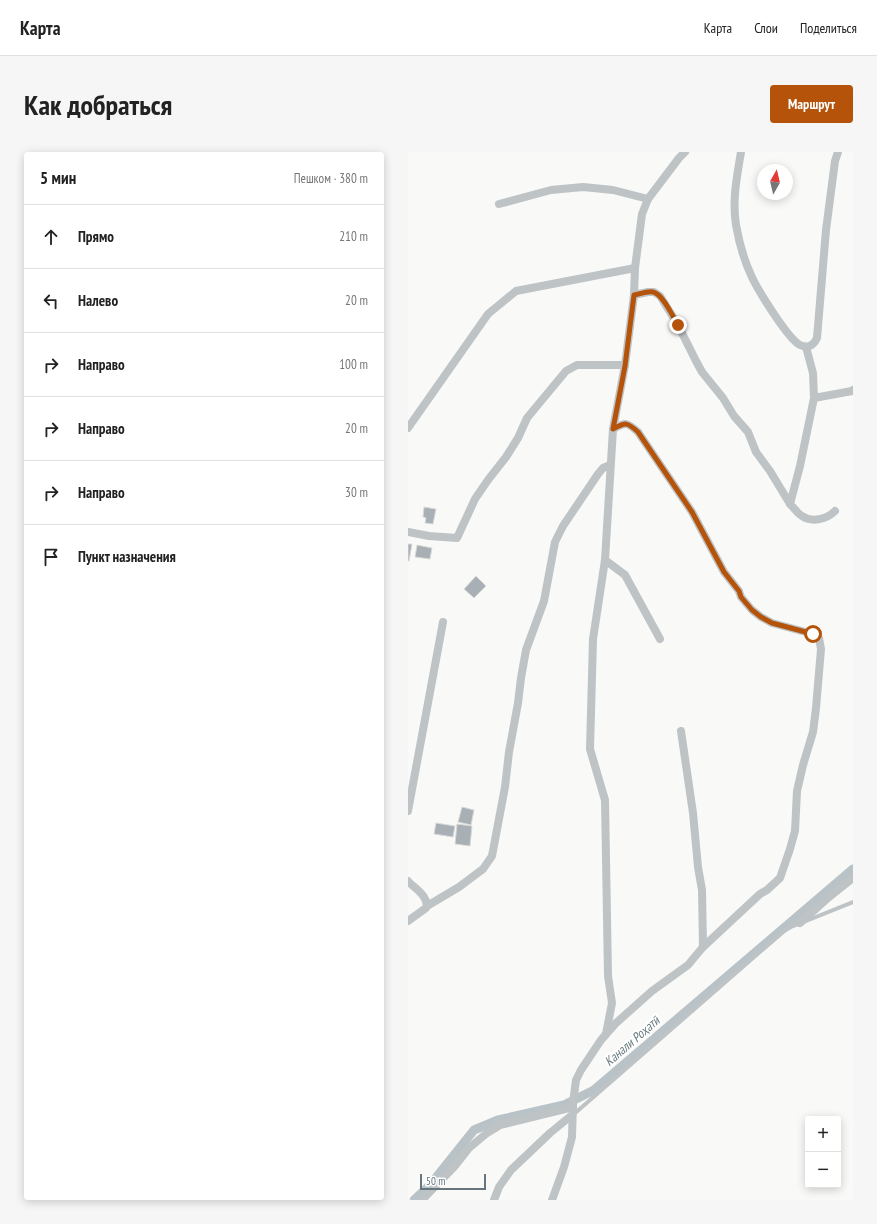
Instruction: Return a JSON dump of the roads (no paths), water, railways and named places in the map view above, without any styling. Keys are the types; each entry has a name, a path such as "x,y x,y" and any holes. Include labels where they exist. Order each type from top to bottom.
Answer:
{"street":[{"path":"606,1034 612,1003 608,976 606,800 590,749 593,639 604,560 613,429 625,366 642,214 648,199 685,152"},
{"path":"741,152 734,196 736,225 744,255 752,276 776,317 792,339 800,345 806,347 811,346 817,338 826,230 835,161 838,152"},
{"path":"499,204 552,190 583,187 613,190 648,199"},
{"path":"408,428 488,314 516,291 635,268"},
{"path":"634,295 654,292 660,296 678,325 702,372 723,398 734,416 748,432 756,452 770,471 790,504 802,517 816,520 830,517 835,512"},
{"path":"790,504 800,466 814,398 813,373 806,347"},
{"path":"408,532 429,536 457,538 475,500 506,457 528,418 566,371 577,365 625,366"},
{"path":"814,398 853,390"},
{"path":"552,1200 568,1156 572,1137 573,1105 576,1080 601,1040 615,1024 652,991 688,965 702,947 760,894 776,883 783,871 794,831 797,791 812,732 820,668 819,638 817,636 772,623 752,610 724,572 692,512 638,432 630,424 624,424 613,429"},
{"path":"408,921 427,906 459,887 483,869 492,856 505,787 509,752 526,650 544,601 555,542 562,526 598,474 603,468 610,464"},
{"path":"604,560 625,575 660,639"},
{"path":"408,811 443,622"},
{"path":"682,730 702,890 702,947"},
{"path":"800,923 853,878"},
{"path":"408,881 425,899 427,906"},
{"path":"422,1200 454,1167 469,1148 487,1132 500,1125 573,1105"},
{"path":"494,1200 499,1187 511,1170 550,1133 573,1105"}],"lane":[{"path":"573,1105 705,1001 776,937 791,927 853,902"}],"waterway":[{"name":"Канали Роҳатӣ","path":"414,1200 430,1185 474,1130 498,1120 564,1105 594,1090 853,869"}]}
